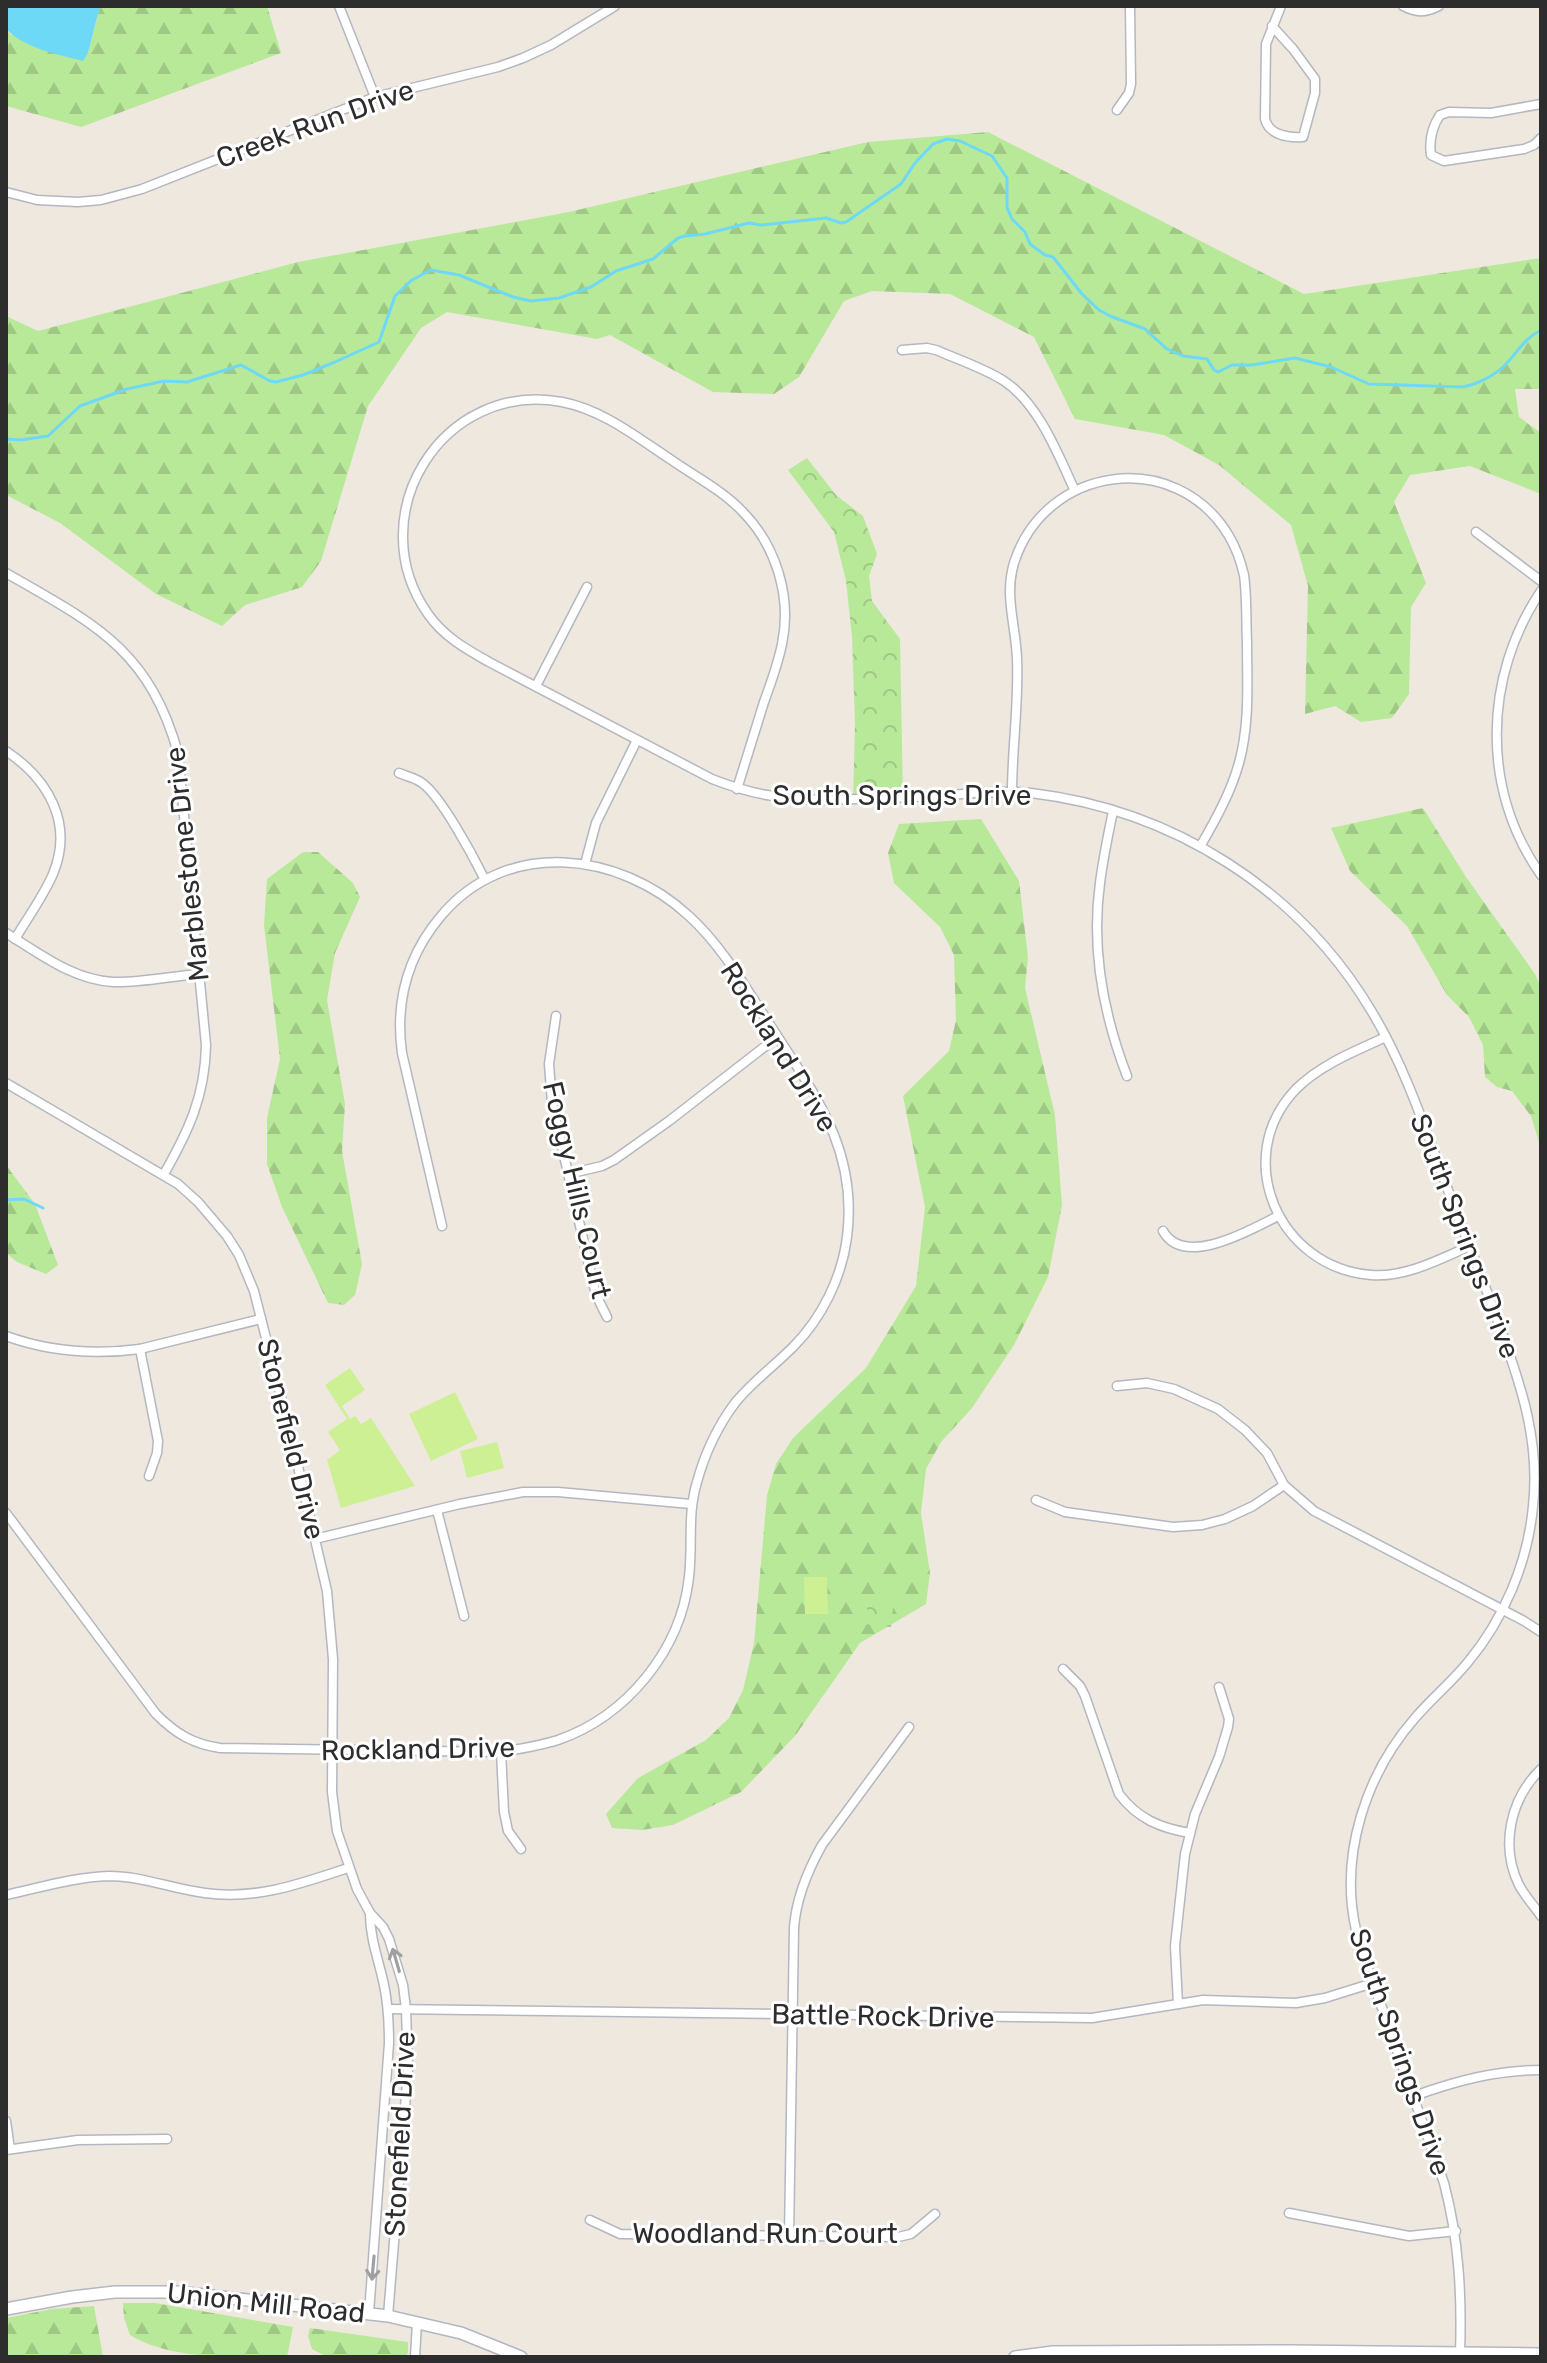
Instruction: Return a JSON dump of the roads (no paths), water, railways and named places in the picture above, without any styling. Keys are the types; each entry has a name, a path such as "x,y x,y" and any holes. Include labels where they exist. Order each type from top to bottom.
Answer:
{"street":[{"path":"339,6 375,97"},
{"name":"Creek Run Drive","path":"6,192 54,202 116,197 157,184 375,97 523,58 551,45 615,6"},
{"path":"1117,110 1129,93 1131,84 1130,6"},
{"path":"1272,26 1315,79 1315,93 1303,137 1272,132 1265,119 1266,44 1272,26 1281,6"},
{"path":"1403,6 1415,12 1427,12 1439,6"},
{"path":"1541,104 1491,113 1449,112 1440,115 1430,144 1431,155 1444,161 1524,149 1541,138"},
{"path":"902,350 936,350 1013,387 1036,414 1074,489"},
{"name":"South Springs Drive","path":"737,789 784,635 785,612 778,570 752,521 730,500 628,432 585,408 542,400 515,402 489,409 463,422 444,437 426,458 414,480 406,505 403,532 404,557 421,604 436,625 454,642 712,779 737,789 771,797 807,800 1030,793 1113,811 1201,845 1258,883 1309,929 1354,983 1398,1062 1522,1386 1534,1447 1535,1484 1530,1530 1519,1572 1502,1610 1471,1658 1396,1742 1364,1804 1354,1845 1351,1889 1356,1929 1444,2183 1456,2231 1462,2304 1460,2354"},
{"path":"1012,793 1017,662 1009,600 1013,565 1020,548 1036,522 1074,489 1122,478 1171,487 1190,496 1212,514 1229,537 1238,556 1246,594 1248,695 1244,738 1230,791 1201,845"},
{"path":"1476,532 1541,581"},
{"name":"Marblestone Drive","path":"6,573 97,627 126,653 159,701 173,733 182,774 206,1045 203,1083 191,1126 164,1174"},
{"path":"536,686 587,587"},
{"path":"1541,591 1520,628 1504,670 1496,727 1498,767 1506,805 1519,839 1541,875"},
{"path":"585,864 596,823 637,740"},
{"path":"6,751 30,769 44,785 55,809 60,834 54,872 15,939"},
{"path":"399,773 422,782 430,791 454,824 484,878"},
{"path":"1113,811 1099,885 1099,952 1106,1005 1127,1076"},
{"name":"Rockland Drive","path":"6,1513 156,1714 180,1735 196,1743 220,1748 501,1752 534,1747 578,1731 615,1708 647,1676 669,1642 683,1607 690,1574 691,1504 702,1465 719,1426 736,1402 792,1348 815,1320 835,1282 846,1241 849,1191 838,1142 822,1107 777,1037 715,945 687,914 665,896 606,869 585,864 536,864 484,878 453,902 428,932 410,966 401,1003 399,1028 402,1053 442,1226"},
{"path":"6,933 72,972 97,980 122,982 200,974"},
{"name":"Foggy Hills Court","path":"556,1016 550,1046 550,1085 594,1287 607,1317"},
{"path":"568,1174 614,1160 777,1037"},
{"path":"1386,1037 1318,1071 1295,1090 1281,1109 1269,1141 1266,1163 1269,1190 1278,1216 1286,1230 1306,1250 1332,1266 1352,1273 1373,1276 1402,1272 1470,1246"},
{"name":"Stonefield Drive","path":"6,1083 164,1174 198,1202 227,1236 248,1276 327,1591 332,1631 334,1816 348,1868 394,1952 406,2009 408,2070 388,2316"},
{"path":"1163,1231 1179,1244 1206,1246 1237,1237 1278,1216"},
{"path":"6,1336 72,1351 112,1352 140,1349 261,1319"},
{"path":"140,1349 158,1441 149,1476"},
{"path":"1117,1386 1147,1383 1161,1386 1190,1395 1218,1409 1245,1430 1267,1453 1284,1485 1314,1511 1541,1632"},
{"path":"1036,1500 1065,1512 1173,1527 1202,1525 1225,1519 1253,1506 1284,1485"},
{"path":"315,1539 505,1495 531,1492 691,1504"},
{"path":"437,1510 464,1616"},
{"path":"1063,1669 1080,1686 1085,1696 1119,1794 1134,1812 1153,1824 1190,1833"},
{"path":"1178,2004 1175,1946 1190,1833 1228,1727 1229,1719 1219,1687"},
{"path":"789,2237 794,1919 811,1866 822,1845 909,1727"},
{"path":"501,1752 507,1828 521,1849"},
{"path":"1541,1769 1517,1804 1509,1843 1518,1883 1541,1916"},
{"path":"6,1895 105,1876 145,1879 202,1893 245,1895 288,1888 348,1868"},
{"name":"Stonefield Drive","path":"369,2313 389,2071 388,2009 370,1933 370,1913"},
{"name":"Battle Rock Drive","path":"388,2009 1092,2018 1203,2000 1296,2003 1325,1998 1373,1983"},
{"path":"1414,2096 1485,2075 1541,2070"},
{"path":"6,2121 8,2149 78,2140 167,2139"},
{"path":"1289,2213 1409,2236 1456,2231"},
{"name":"Woodland Run Court","path":"590,2220 620,2234 903,2236 911,2234 935,2214"},
{"name":"Union Mill Road","path":"6,2309 72,2297 159,2291 388,2316 461,2333 521,2357"},
{"path":"415,2357 417,2322"},
{"path":"1015,2357 1068,2351 1541,2354"}],"water":[{"path":"6,6 100,6 88,53 83,61 42,50 14,36 6,29"}],"waterway":[{"path":"6,439 48,436 80,406 127,389 164,381 187,382 241,365 276,382 303,375 379,342 395,296 412,280 431,270 459,275 531,301 559,298 591,287 616,271 653,259 678,238 685,236 749,223 761,225 826,218 846,222 901,184 933,144 947,139 960,141 992,156 1007,178 1007,208 1012,219 1025,232 1030,244 1053,257 1099,310 1145,329 1167,349 1183,356 1207,359 1218,372 1232,365 1295,358 1331,367 1369,384 1462,387 1499,370 1541,330"},
{"path":"6,1200 24,1199 43,1208"}]}
